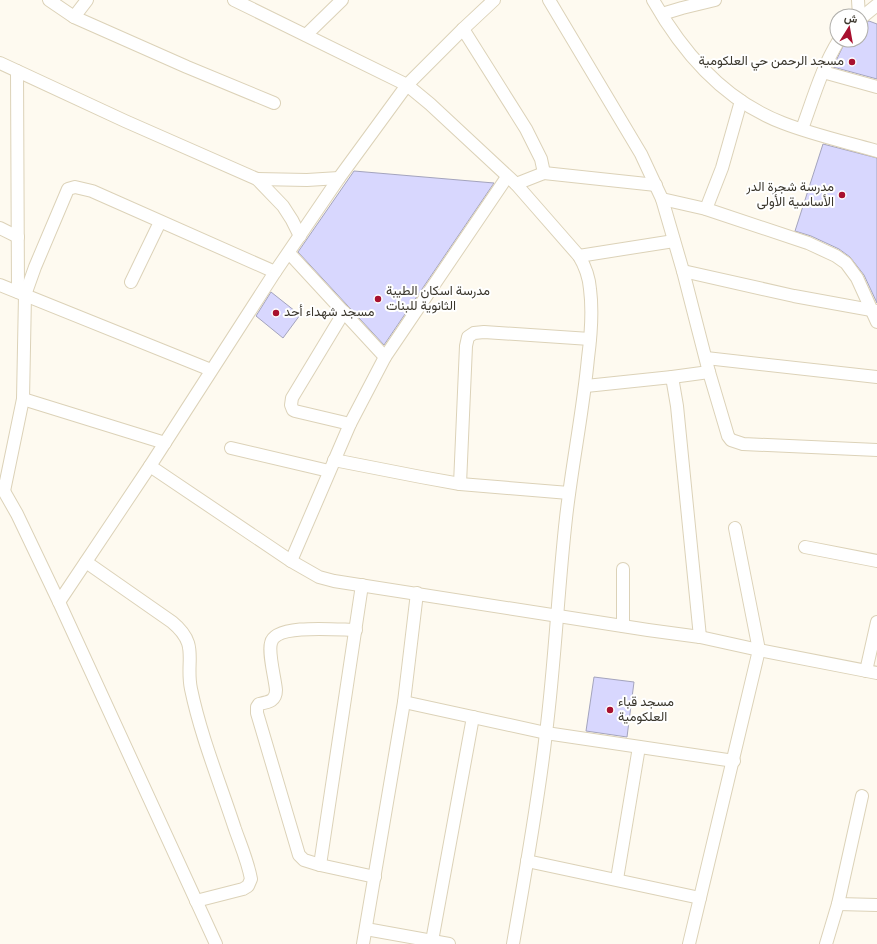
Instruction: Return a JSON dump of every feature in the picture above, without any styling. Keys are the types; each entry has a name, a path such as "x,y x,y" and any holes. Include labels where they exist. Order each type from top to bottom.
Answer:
{"street":[{"path":"49,0 74,17 187,67 274,103"},
{"path":"74,17 87,0"},
{"path":"234,0 407,85 430,104 512,181 579,256 585,267 590,289 592,312 586,386 569,493 546,733 513,944"},
{"path":"306,35 342,0"},
{"path":"59,602 150,466 275,272 339,178 407,85 494,0"},
{"path":"549,0 640,154 662,199 683,271 725,431 731,440 749,444 877,450"},
{"path":"653,0 680,43 695,61 741,101 774,119 802,129 877,151"},
{"path":"662,14 715,0"},
{"path":"463,29 526,129 541,159 544,173"},
{"path":"802,129 823,72 834,48"},
{"path":"0,63 257,179 283,206 300,236"},
{"path":"17,71 18,237 21,293 23,399 2,488 17,514 59,602 216,944"},
{"path":"823,72 877,87"},
{"path":"706,209 722,168 741,101"},
{"path":"291,561 350,424 385,357 512,181 544,173 656,185"},
{"path":"257,179 307,180 339,178"},
{"path":"21,293 37,261 65,195 68,189 72,187 80,187 92,191 275,272"},
{"path":"662,199 706,209 808,243 836,256 846,263 858,278 874,311 877,322"},
{"path":"131,282 160,222"},
{"path":"0,228 18,237"},
{"path":"579,256 674,242"},
{"path":"289,252 385,357"},
{"path":"683,271 794,296 874,311"},
{"path":"0,285 211,370"},
{"path":"344,312 292,398 291,405 295,411 350,424"},
{"path":"460,484 466,346 468,336 474,333 484,332 590,340"},
{"path":"706,358 877,377"},
{"path":"586,386 709,372"},
{"path":"672,377 677,406 700,637"},
{"path":"23,399 165,443"},
{"path":"231,448 332,465 401,473 460,484 569,493"},
{"path":"150,466 291,561 319,577 334,581 700,637 871,672 877,622"},
{"path":"689,944 734,761 759,650 735,528"},
{"path":"805,548 877,560"},
{"path":"86,562 172,622 181,629 188,641 190,657 190,685 193,700 202,732 251,879 248,886 243,889 196,902"},
{"path":"623,569 623,626"},
{"path":"320,865 362,585"},
{"path":"363,944 404,702 417,593"},
{"path":"356,630 314,629 287,631 277,634 270,644 276,696 271,701 259,704 257,715 299,855 304,860 320,865 375,877"},
{"path":"404,702 546,733 734,761"},
{"path":"432,941 473,717"},
{"path":"617,879 639,747"},
{"path":"826,944 838,904 862,796"},
{"path":"527,861 617,879 700,898"},
{"path":"838,904 877,905"},
{"path":"366,929 449,944"}],"building":[{"path":"869,21 877,24 877,79 833,67 842,48 869,48"},
{"name":"مدرسة شجرة الدر الأساسية الأولى","path":"823,144 877,158 877,303 864,275 850,257 839,249 811,236 795,231"},
{"name":"مدرسة اسكان الطيبة الثانوية للبنات","path":"354,171 494,183 384,345 298,252"},
{"name":"مسجد شهداء أحد","path":"271,292 300,315 283,338 256,316"},
{"name":"مسجد قباء العلكومية","path":"594,677 634,682 627,737 586,731"}],"place":[{"name":"مسجد الرحمن حي العلكومية","path":"852,62"},
{"name":"مدرسة شجرة الدر الأساسية الأولى","path":"842,195"},
{"name":"مدرسة اسكان الطيبة الثانوية للبنات","path":"378,299"},
{"name":"مسجد شهداء أحد","path":"276,313"},
{"name":"مسجد قباء العلكومية","path":"610,710"}]}
